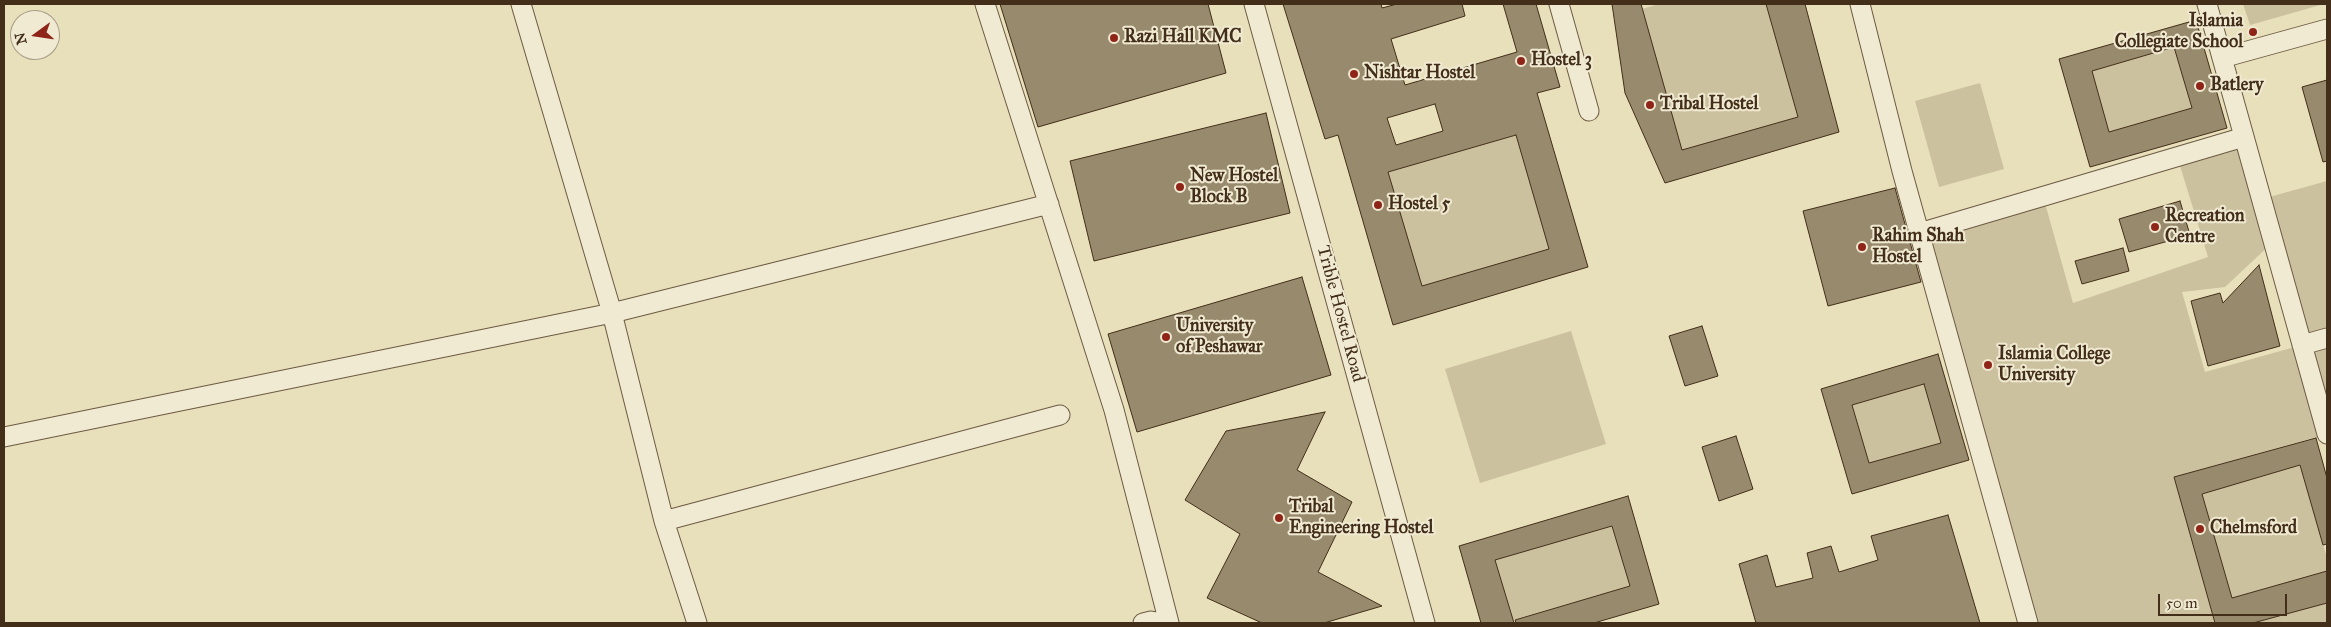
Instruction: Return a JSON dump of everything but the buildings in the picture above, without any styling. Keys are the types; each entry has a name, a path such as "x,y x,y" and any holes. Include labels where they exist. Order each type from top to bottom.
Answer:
{"street":[{"path":"521,4 612,313 664,521 696,623"},
{"path":"984,4 1114,410 1169,623"},
{"name":"Trible Hostel Road","path":"1254,4 1425,623"},
{"path":"1559,4 1589,111"},
{"path":"1860,4 1919,233 2028,623"},
{"path":"2207,4 2327,434"},
{"path":"2222,58 2327,29"},
{"path":"1919,233 2244,137"},
{"path":"4,437 612,313 1049,204"},
{"path":"2302,345 2327,338"},
{"path":"664,521 1060,415"},
{"path":"1143,623 1151,621 1163,623"}],"shaded area":[{"path":"1659,4 1766,4 1798,117 1682,150 1642,9"},
{"path":"2243,4 2324,4 2250,25"},
{"path":"2174,47 2192,108 2109,132 2092,71"},
{"path":"1980,83 2004,169 1939,187 1915,101"},
{"path":"1516,135 1549,249 1422,286 1388,172"},
{"path":"2244,137 2262,199 2327,181 2327,434 2174,477 2215,623 2028,623 1919,233 2043,196 2073,303 2208,257 2177,156","holes":["2273,242 2302,345 2205,372 2182,292 2225,287"]},
{"path":"1571,331 1606,444 1480,483 1445,369"},
{"path":"1924,384 1941,443 1869,463 1852,405"},
{"path":"2300,465 2327,558 2327,571 2232,598 2202,494"},
{"path":"1612,526 1630,586 1513,620 1495,560"},
{"path":"2327,603 2327,623 2252,623"}],"place":[{"name":"Islamia Collegiate School","path":"2253,32"},
{"name":"Razi Hall KMC","path":"1114,38"},
{"name":"Hostel 3","path":"1521,61"},
{"name":"Nishtar Hostel","path":"1354,74"},
{"name":"Batlery","path":"2200,86"},
{"name":"Tribal Hostel","path":"1650,105"},
{"name":"New Hostel Block B","path":"1180,187"},
{"name":"Hostel 5","path":"1378,205"},
{"name":"Recreation Centre","path":"2155,227"},
{"name":"Rahim Shah Hostel","path":"1862,247"},
{"name":"University of Peshawar","path":"1166,337"},
{"name":"Islamia College University","path":"1988,365"},
{"name":"Tribal Engineering Hostel","path":"1279,518"},
{"name":"Chelmsford","path":"2200,529"}]}
